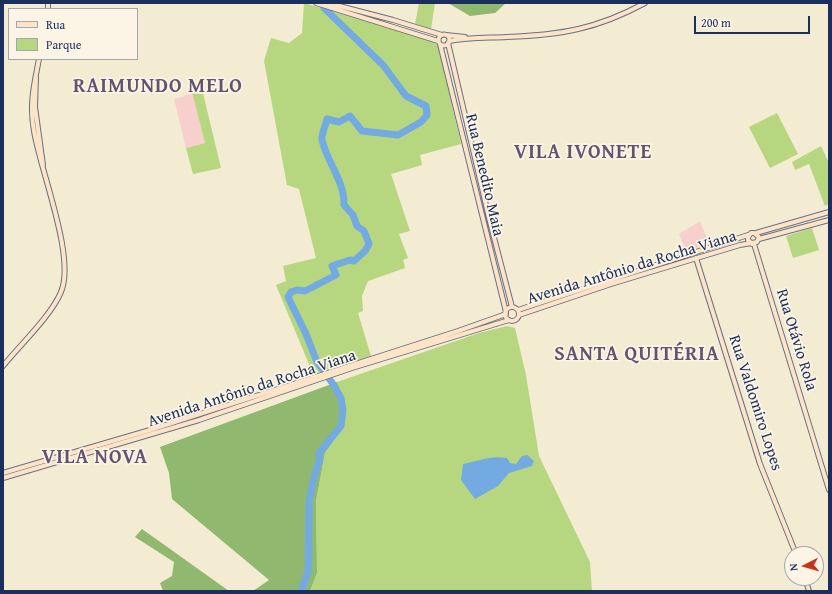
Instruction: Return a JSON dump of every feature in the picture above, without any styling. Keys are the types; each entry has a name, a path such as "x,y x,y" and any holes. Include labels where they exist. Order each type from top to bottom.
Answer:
{"street":[{"path":"316,3 393,20 444,35 501,38 565,33 604,23 645,3"},
{"path":"328,3 338,8 445,45 448,42 467,37"},
{"path":"439,42 444,35"},
{"name":"Rua Benedito Maia","path":"444,35 448,42 489,218 512,308"},
{"name":"Rua Benedito Maia","path":"439,42 506,313"},
{"path":"3,366 57,301 65,278 65,261 60,234 34,132 31,109 33,83 39,60"},
{"name":"Avenida Antônio da Rocha Viana","path":"756,233 829,212"},
{"name":"Avenida Antônio da Rocha Viana","path":"759,239 829,220"},
{"path":"753,232 756,233 759,239 753,244 748,240 748,235 753,232"},
{"name":"Avenida Antônio da Rocha Viana","path":"518,310 748,235"},
{"name":"Avenida Antônio da Rocha Viana","path":"519,315 584,292 696,258 753,244"},
{"name":"Rua Otávio Rola","path":"753,244 829,490"},
{"name":"Rua Valdomiro Lopes","path":"696,258 760,464 793,546"},
{"path":"512,308 518,310 519,315 516,320 508,320 506,313 512,308"},
{"name":"Avenida Antônio da Rocha Viana","path":"3,473 122,439 322,376 465,329 506,313"},
{"name":"Avenida Antônio da Rocha Viana","path":"352,366 508,320"},
{"name":"Avenida Antônio da Rocha Viana","path":"3,478 198,420 322,376"}],"shaded area":[{"path":"187,93 187,95 193,94 205,143 186,148 174,99 185,96"},
{"path":"700,221 709,244 686,252 679,234"}],"green space":[{"path":"304,3 429,39 438,45 461,144 420,155 422,165 391,174 410,231 399,234 408,258 403,260 405,268 368,281 362,296 363,311 358,313 371,356 313,374 276,285 286,281 283,266 316,258 299,189 287,185 264,61 271,38 289,43 302,33"},
{"path":"419,3 435,3 431,29 415,24"},
{"path":"448,3 506,3 495,13 470,16"},
{"path":"202,89 221,168 193,174 186,148 205,143 192,92"},
{"path":"777,113 798,154 770,168 749,127"},
{"path":"821,146 829,163 829,204 825,206 809,164 795,170 792,162"},
{"path":"812,228 819,250 793,258 786,236"},
{"path":"507,326 515,328 526,375 539,456 590,562 592,591 310,591 317,573 316,501 325,453 343,427 337,382 479,333"},
{"path":"337,382 345,409 343,427 325,453 316,501 317,573 310,591 253,591 269,580 172,499 169,473 160,447"},
{"path":"142,529 229,591 163,591 160,583 172,576 174,562 135,537"}],"water":[{"path":"527,455 534,461 532,466 509,473 498,486 475,499 461,480 463,464 501,457 507,458 510,463 516,464 522,456"}],"waterway":[{"path":"301,591 308,572 309,502 313,481 320,458 319,453 341,426 343,410 341,398 317,362 306,334 288,297 291,292 297,290 305,291 336,275 332,266 350,260 354,261 365,251 369,244 364,231 357,226 353,215 344,205 342,188 324,148 322,140 323,132 327,119 339,122 350,116 362,131 398,135 421,122 427,115 426,106 406,96 383,65 324,8 323,3"}],"district":[{"name":"RAIMUNDO MELO","path":"158,87"},
{"name":"VILA IVONETE","path":"583,153"},
{"name":"SANTA QUITÉRIA","path":"637,355"},
{"name":"VILA NOVA","path":"95,458"}]}
